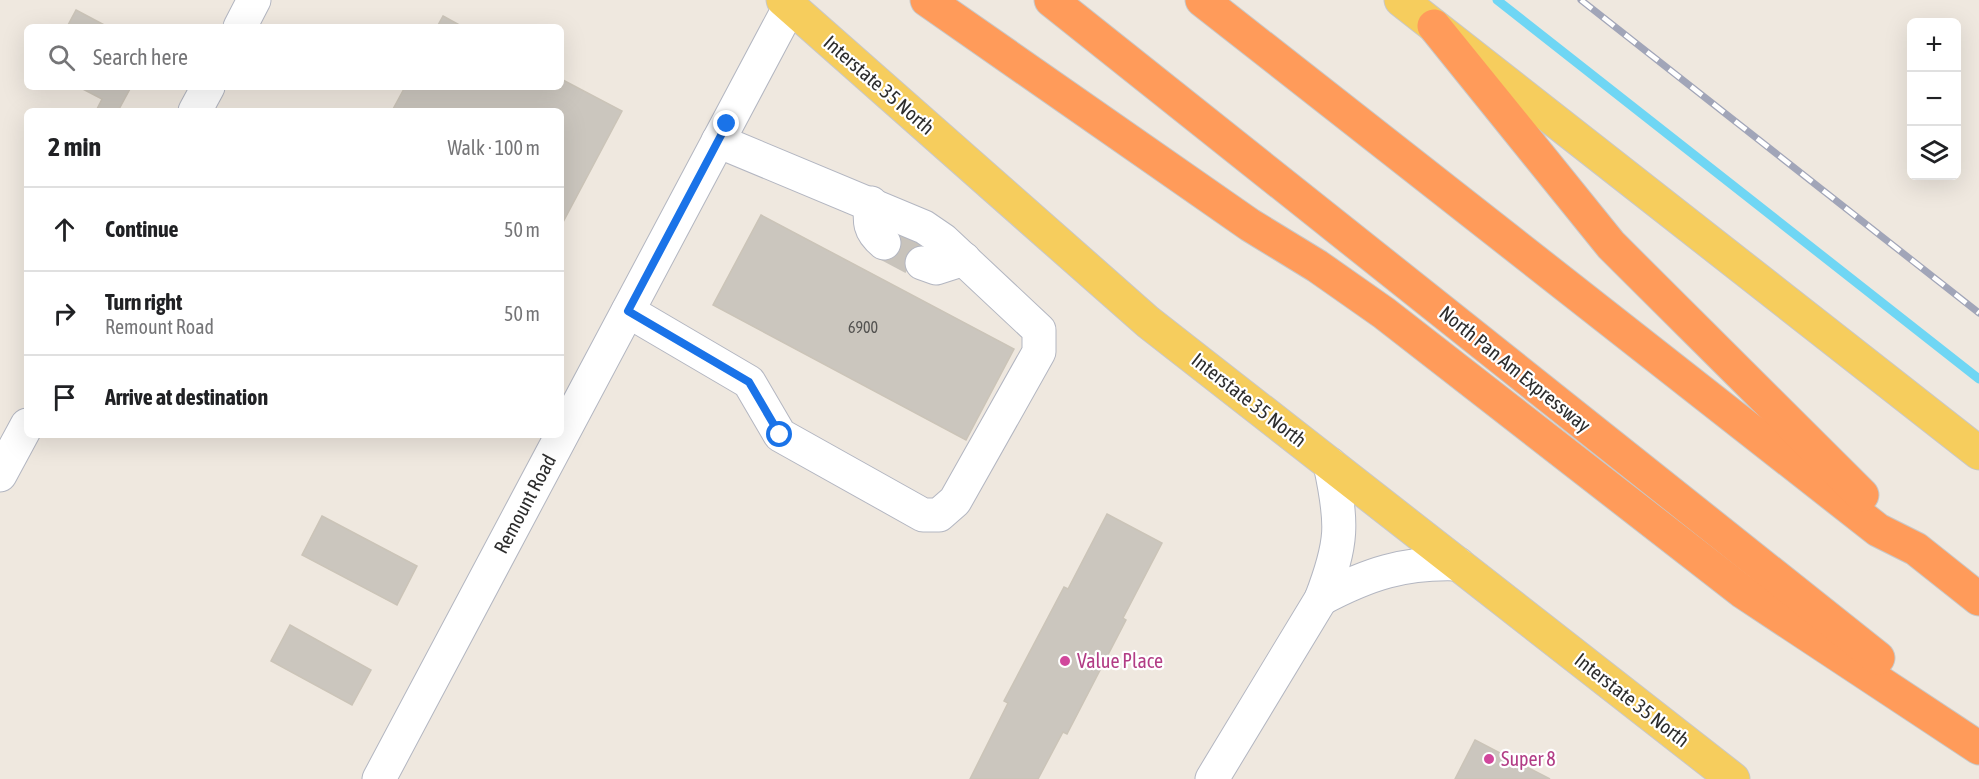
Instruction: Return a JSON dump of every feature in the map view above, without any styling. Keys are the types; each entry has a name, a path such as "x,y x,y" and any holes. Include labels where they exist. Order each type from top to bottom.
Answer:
{"highway":[{"path":"927,0 1241,218 1317,266 1384,313 1743,592 1979,748"},
{"name":"North Pan Am Expressway","path":"1051,0 1979,739"},
{"path":"1202,0 1878,530 1916,549"},
{"path":"1434,26 1611,245 1916,549 1979,598"}],"main road":[{"path":"1401,0 1979,453"},
{"name":"Interstate 35 North","path":"786,3 1148,322 1733,779"}],"street":[{"path":"242,24 254,0"},
{"name":"Remount Road","path":"564,431 718,141 786,3"},
{"path":"197,108 206,90"},
{"path":"628,311 749,382 780,435 923,515 939,515 955,501 1039,352 1039,330 943,240 924,227 718,141"},
{"path":"871,203 869,225 873,235 884,243"},
{"path":"922,263 936,268 964,259"},
{"path":"0,475 24,431"},
{"name":"Remount Road","path":"379,779 560,438"},
{"path":"1212,779 1321,599 1333,568 1341,535 1339,503 1330,464"},
{"path":"1321,599 1353,582 1383,570 1428,563 1458,564"}],"building":[{"path":"76,10 102,24 69,24"},
{"path":"443,16 458,24 439,24"},
{"path":"564,81 622,111 564,220 564,108 394,108 403,90 564,90"},
{"path":"85,90 129,90 120,108 98,108 102,99"},
{"path":"761,215 1014,349 966,440 713,305"},
{"name":"Value Place","path":"1107,514 1162,543 1123,618 1126,620 1067,734 1063,732 1038,779 970,779 1008,703 1004,701 1064,587 1068,589"},
{"path":"322,516 417,566 397,605 302,555"},
{"path":"290,625 371,670 352,705 271,661"},
{"name":"Super 8","path":"1475,740 1550,779 1455,779"}],"waterway":[{"path":"1497,0 1979,379"}],"tunnel":[{"path":"884,243 922,263"}],"railway":[{"path":"1581,0 1979,313"}],"place":[{"name":"Value Place","path":"1065,661"},
{"name":"Super 8","path":"1489,759"}],"route":[{"path":"727,124 628,311 749,382 780,435"}]}
